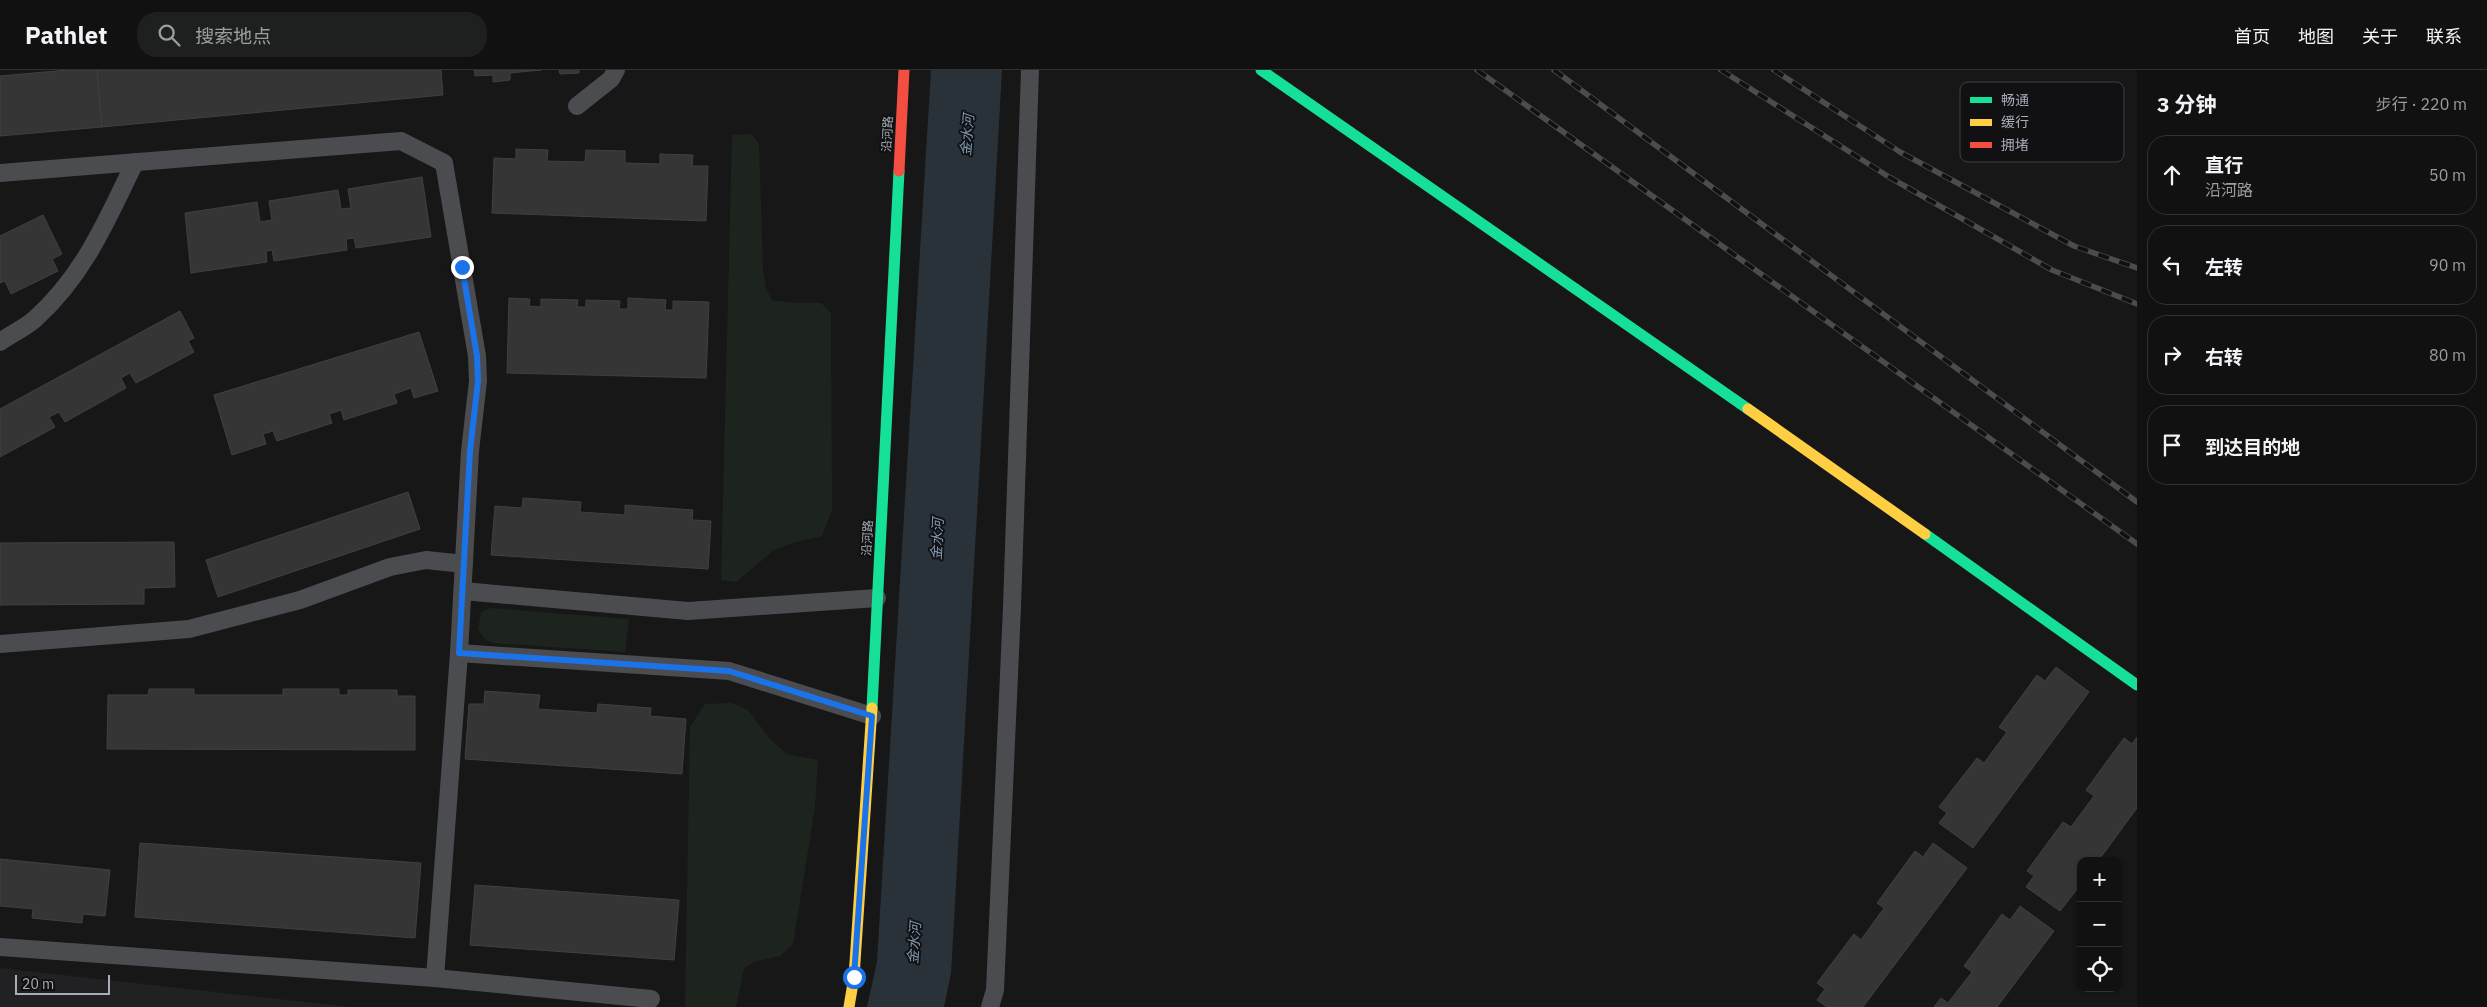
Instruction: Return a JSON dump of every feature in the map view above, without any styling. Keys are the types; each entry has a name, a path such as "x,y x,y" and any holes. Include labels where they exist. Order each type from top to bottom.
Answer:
{"street":[{"name":"沿河路","path":"849,1007 854,977 872,716 904,70"},
{"path":"1261,70 1783,434 2137,685"}],"lane":[{"path":"576,106 611,80 616,70"},
{"path":"990,1007 995,990 1012,606 1030,70"},
{"path":"0,173 401,141 444,163 477,356 478,381 470,451 459,653 435,978"},
{"path":"0,342 34,320 64,290 91,252 135,162"},
{"path":"0,644 188,629 300,600 390,568 426,560 464,564"},
{"path":"462,591 688,612 878,598"},
{"path":"459,653 729,671 872,716"},
{"path":"0,947 435,978 651,999"}],"shaded area":[{"path":"752,134 759,144 763,270 766,289 772,300 793,303 821,303 831,313 832,510 822,536 792,543 774,550 736,582 721,580 732,135"},
{"path":"490,608 629,619 625,652 492,643 484,638 478,629 481,612"},
{"path":"732,703 748,710 770,739 787,754 818,760 815,807 793,944 780,956 757,961 744,968 736,1007 685,1007 690,727 705,704"},
{"path":"0,968 351,1007 0,1007"}],"water":[{"name":"金水河","path":"931,70 1002,70 951,973 944,1007 867,1007 877,962"}],"building":[{"path":"68,70 97,70 102,127 0,136 0,76"},
{"path":"97,70 441,70 443,95 102,127"},
{"path":"474,70 541,70 510,73 510,80 493,82 493,75 475,76"},
{"path":"559,70 579,70 579,73 560,74"},
{"path":"516,149 548,150 547,161 585,162 586,150 625,151 625,163 660,164 660,154 693,155 692,166 708,166 706,221 492,213 494,158 516,159"},
{"path":"422,177 431,237 356,248 354,238 346,239 347,250 274,261 272,250 266,251 267,262 191,273 185,213 257,202 260,222 272,220 269,201 338,190 341,209 351,208 348,189"},
{"path":"43,215 62,254 52,259 58,271 11,294 5,281 0,283 0,236"},
{"path":"509,298 530,299 529,306 541,307 541,299 578,300 577,307 586,307 586,300 620,301 619,309 628,309 628,298 666,300 665,310 673,310 673,301 709,302 706,378 507,373"},
{"path":"180,311 194,338 188,341 194,352 136,383 130,373 121,378 126,388 65,422 59,412 49,417 55,427 0,457 0,409"},
{"path":"419,332 438,391 414,398 411,388 394,394 397,403 344,420 341,410 329,414 332,423 277,441 273,431 263,434 266,444 232,455 214,395"},
{"path":"408,492 420,529 218,597 206,560"},
{"path":"523,498 581,502 580,512 625,515 625,505 693,510 692,520 711,521 708,569 491,555 495,506 522,508"},
{"path":"174,542 175,587 144,588 144,604 0,605 0,543"},
{"path":"2056,667 2089,692 1973,848 1939,823 1947,813 1939,807 1977,758 1984,763 2007,732 1999,727 2037,675 2045,681"},
{"path":"149,689 194,689 194,695 283,695 283,689 339,689 339,695 348,695 348,690 397,690 397,696 415,696 415,750 107,749 108,695 148,695"},
{"path":"485,691 540,695 538,709 597,713 598,704 651,708 650,716 686,719 682,774 465,759 469,704 484,704"},
{"path":"2137,737 2137,808 2101,857 2077,857 2077,889 2060,911 2026,887 2034,876 2027,871 2063,822 2071,827 2094,796 2086,790 2124,738 2132,744"},
{"path":"140,843 421,863 415,938 135,917"},
{"path":"1933,843 1967,868 1863,1007 1827,1007 1817,1000 1825,989 1817,983 1854,934 1861,940 1884,908 1877,903 1915,851 1923,857"},
{"path":"0,859 110,870 105,916 83,914 82,923 32,918 33,909 0,906"},
{"path":"475,885 679,900 674,960 470,945"},
{"path":"2020,906 2054,931 1997,1007 1934,1007 1941,998 1948,1003 1972,972 1964,966 2002,914 2010,920"}],"railway":[{"path":"1477,70 2137,544"},
{"path":"1554,70 2137,502"},
{"path":"1721,70 1889,177 2052,270 2137,304"},
{"path":"1774,70 1900,152 2074,246 2137,268"}],"traffic: fast":[{"path":"1261,70 1748,409"},
{"path":"872,708 899,171"},
{"path":"1925,534 2137,685"}],"traffic: slow":[{"path":"1748,409 1925,534"},
{"path":"849,1007 854,977 872,708"}],"traffic: jam":[{"path":"899,171 904,70"}],"route":[{"path":"462,267 477,356 478,381 470,451 459,653 729,671 872,716 854,977"}]}
